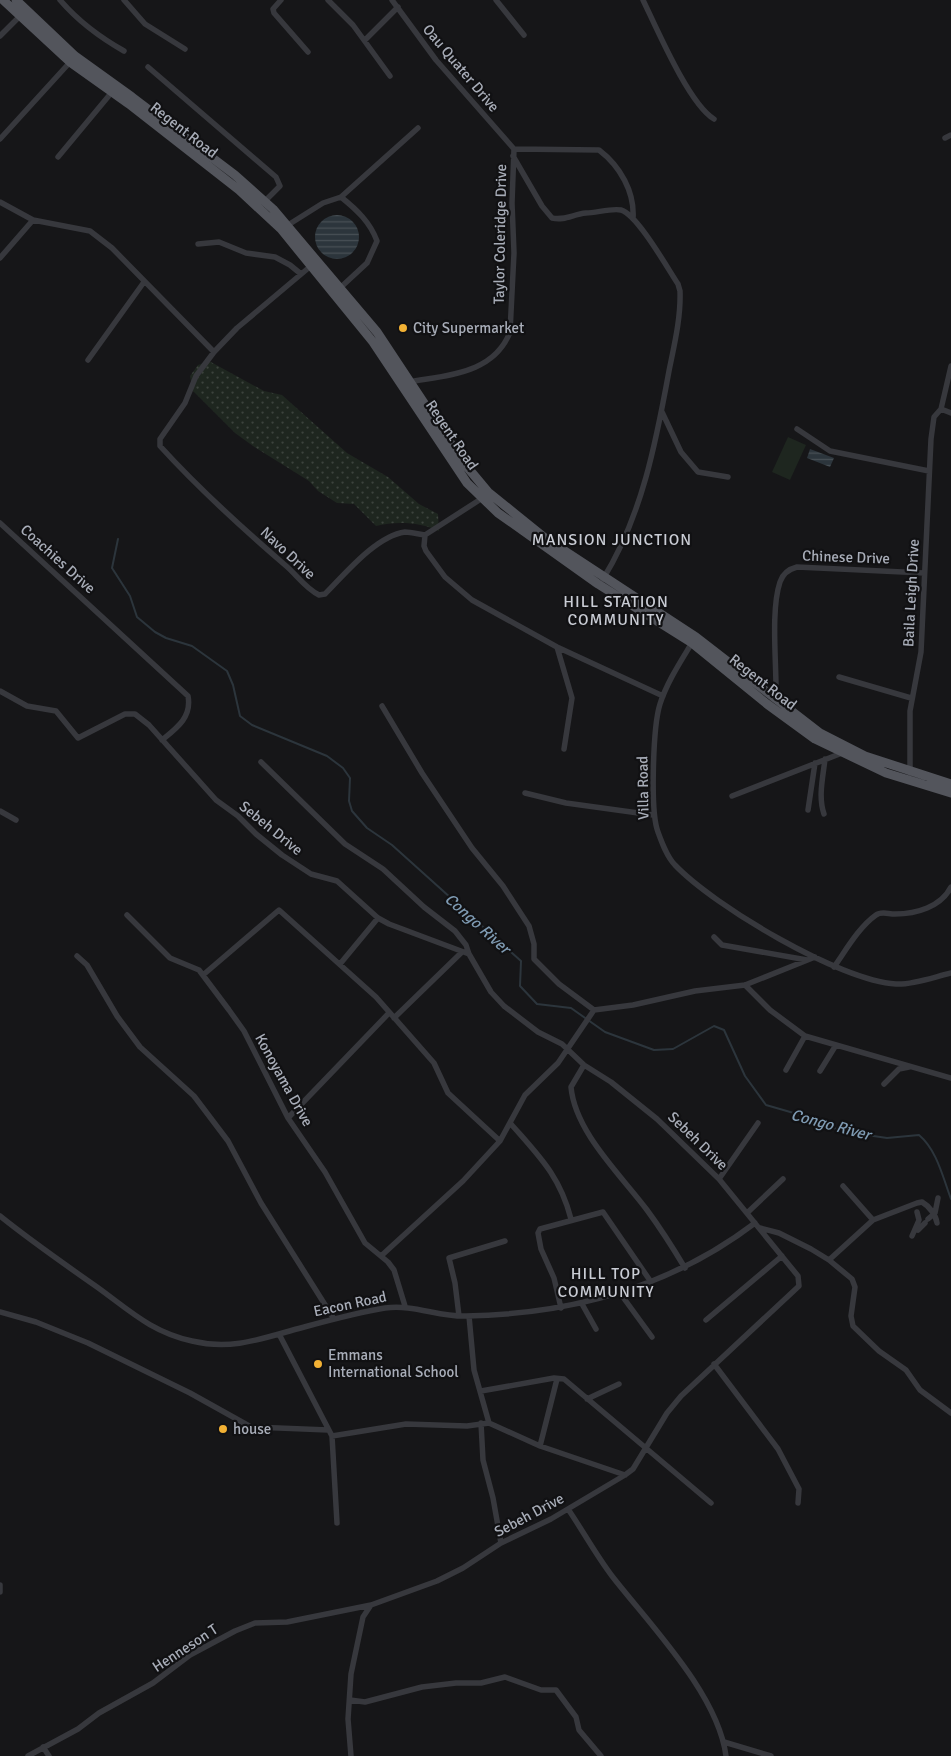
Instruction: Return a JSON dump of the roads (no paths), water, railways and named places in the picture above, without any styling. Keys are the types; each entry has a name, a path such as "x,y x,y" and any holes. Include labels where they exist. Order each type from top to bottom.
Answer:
{"main road":[{"name":"Regent Road","path":"3,0 23,14 72,59 112,92 157,121"},
{"name":"Regent Road","path":"16,0 23,14"},
{"name":"Regent Road","path":"72,59 157,121 239,190 340,288 377,332 485,495"},
{"name":"Regent Road","path":"180,140 234,175 265,201 288,225 314,264 373,342 457,468 531,538 694,640 820,733 865,756 951,794"},
{"name":"Regent Road","path":"694,640 767,704 815,739 886,773 909,775 951,784"}],"street":[{"path":"60,0 73,14 107,41 124,51"},
{"path":"124,0 145,24 185,49"},
{"path":"281,0 273,9 274,13 308,52"},
{"path":"328,0 365,40 390,76"},
{"name":"Oau Quater Drive","path":"392,0 436,60 514,152 547,213 552,218 566,219 583,213 618,210 633,219"},
{"path":"496,0 524,35"},
{"path":"643,0 679,72 706,114 714,119"},
{"path":"365,40 398,7"},
{"path":"0,36 23,14"},
{"path":"0,138 72,59"},
{"path":"148,68 276,177 280,186 265,201"},
{"path":"58,157 112,92"},
{"path":"288,225 324,203 341,197 418,128"},
{"name":"Taylor Coleridge Drive","path":"400,383 474,370 491,359 506,343 510,332 514,253 512,203 514,152 599,150 606,156 630,190 634,208 633,219"},
{"path":"340,288 367,263 377,241 370,225 357,210 341,197"},
{"path":"0,202 33,220 84,229 94,233 214,352 237,328 314,264"},
{"path":"601,581 640,500 662,412 675,341 680,291 678,284 633,219"},
{"path":"0,258 33,220"},
{"path":"198,244 219,242 246,253 275,257 302,274"},
{"path":"88,360 144,282"},
{"name":"Navo Drive","path":"214,352 196,376 185,404 160,439 160,446 217,504 289,568 310,590 319,595 324,594 375,546 392,536 407,532 425,534"},
{"name":"Baila Leigh Drive","path":"909,775 911,698 921,652 929,471 934,417 941,409 951,366"},
{"path":"941,409 951,413"},
{"path":"662,412 678,446 698,472 728,477"},
{"path":"797,429 830,451 929,471"},
{"path":"485,495 425,534 424,546 426,551 446,577 472,600 557,647 663,696"},
{"name":"Coachies Drive","path":"0,523 188,696 190,704 184,721 162,740"},
{"name":"Chinese Drive","path":"775,698 777,599 780,581 785,573 797,567 924,573"},
{"name":"Villa Road","path":"694,640 663,696 658,716 653,814 664,846 674,864 686,875 749,920 816,958 863,978 897,984 951,973"},
{"path":"557,647 569,682 572,698 564,749"},
{"path":"838,676 911,698"},
{"name":"Sebeh Drive","path":"0,690 27,706 56,711 78,738 131,714 149,725 216,800 238,816 256,834 282,855 311,874 337,881 378,918 469,954 492,992 504,1006 538,1032 568,1049 584,1065 611,1082 657,1119 719,1179 798,1276 799,1286 681,1396 633,1469 568,1509 501,1543 477,1560 437,1581 371,1605"},
{"path":"767,704 775,698"},
{"path":"382,706 427,781 529,926 534,944 534,960 592,1013"},
{"path":"732,796 842,753"},
{"path":"824,814 821,806 821,789 825,759"},
{"path":"261,762 345,844 383,869 424,907 455,931 466,945 469,954"},
{"path":"808,810 815,763"},
{"path":"525,793 566,803 653,814"},
{"path":"0,811 16,820"},
{"path":"834,966 876,915 906,913 926,908 939,902 951,886"},
{"path":"203,975 278,910 376,997 388,1014 394,1018 434,1063 448,1093 500,1141"},
{"name":"Konoyama Drive","path":"127,915 170,958 190,965 203,975 244,1031 288,1118 325,1172 365,1243 394,1270 405,1306"},
{"path":"340,964 378,918"},
{"path":"714,937 722,945 807,960"},
{"path":"394,1018 462,952"},
{"path":"77,956 87,965 117,1016 140,1047 194,1096 228,1141 261,1203 334,1319"},
{"path":"381,1256 463,1181 500,1141 511,1124 525,1095 551,1071 592,1013 695,991 745,985 816,958"},
{"path":"745,985 784,1022 805,1036 951,1078"},
{"path":"288,1118 388,1014"},
{"path":"786,1070 805,1036"},
{"path":"820,1071 836,1045"},
{"path":"584,1065 571,1087 574,1102 586,1127 607,1160 666,1236 685,1268"},
{"path":"884,1084 899,1069 913,1067"},
{"path":"719,1179 758,1123"},
{"path":"511,1124 558,1180 566,1197 571,1219"},
{"path":"748,1213 783,1179"},
{"path":"843,1186 873,1220"},
{"path":"917,1212 919,1220 914,1234 935,1213 938,1198"},
{"path":"829,1260 873,1220 920,1202 927,1205 936,1215 937,1223"},
{"path":"561,1308 554,1278 541,1249 538,1233 540,1229 571,1219 603,1212 651,1282"},
{"name":"Eacon Road","path":"0,1216 153,1328 193,1342 216,1346 236,1345 334,1319 405,1306 459,1316 469,1316 561,1308 582,1304 620,1293 685,1268 757,1226"},
{"path":"757,1226 796,1241 829,1260 854,1283 851,1316 854,1326 879,1351 906,1370 920,1390 951,1413"},
{"path":"459,1316 455,1283 449,1258 505,1241"},
{"path":"706,1320 782,1256"},
{"path":"620,1293 652,1337"},
{"path":"582,1304 596,1329"},
{"path":"0,1312 44,1325 88,1343 190,1393 251,1427 328,1430"},
{"path":"469,1316 474,1370 489,1423"},
{"path":"279,1334 332,1436 337,1522"},
{"path":"714,1364 778,1449 799,1489 798,1503"},
{"path":"540,1446 557,1379"},
{"path":"481,1391 564,1379 711,1503"},
{"path":"587,1399 619,1384"},
{"path":"332,1436 406,1424 416,1426 489,1423 540,1446 625,1475"},
{"path":"481,1424 483,1460 493,1498 501,1543"},
{"path":"568,1509 610,1574 699,1687 724,1742 726,1756"},
{"path":"0,1585 0,1592"},
{"path":"351,1756 348,1719 351,1674 363,1617 371,1605"},
{"name":"Henneson T","path":"28,1756 153,1683 190,1655 235,1630 255,1623 287,1622 371,1605"},
{"path":"350,1700 365,1702 422,1687 456,1683 481,1683 505,1677 516,1679 541,1690 556,1690 576,1717 579,1730 601,1756"},
{"path":"724,1742 771,1756"},
{"path":"43,1747 49,1756"}],"waterway":[{"name":"Congo River","path":"118,539 112,568 130,596 137,617 155,632 166,638 192,646 227,671 233,685 240,716 252,725 327,756 343,768 350,778 349,801 352,811 367,828 392,845 521,961 520,986 537,1004 571,1008 605,1032 654,1050 673,1049 714,1026 724,1030 745,1076 766,1105 811,1118 833,1128 860,1134 887,1138 919,1135 935,1156 951,1199"}],"place":[{"name":"City Supermarket","path":"403,328"},
{"name":"Emmans International School","path":"318,1364"},
{"name":"house","path":"223,1429"}],"district":[{"name":"MANSION JUNCTION","path":"612,539"},
{"name":"HILL STATION COMMUNITY","path":"616,610"},
{"name":"HILL TOP COMMUNITY","path":"606,1282"}]}
